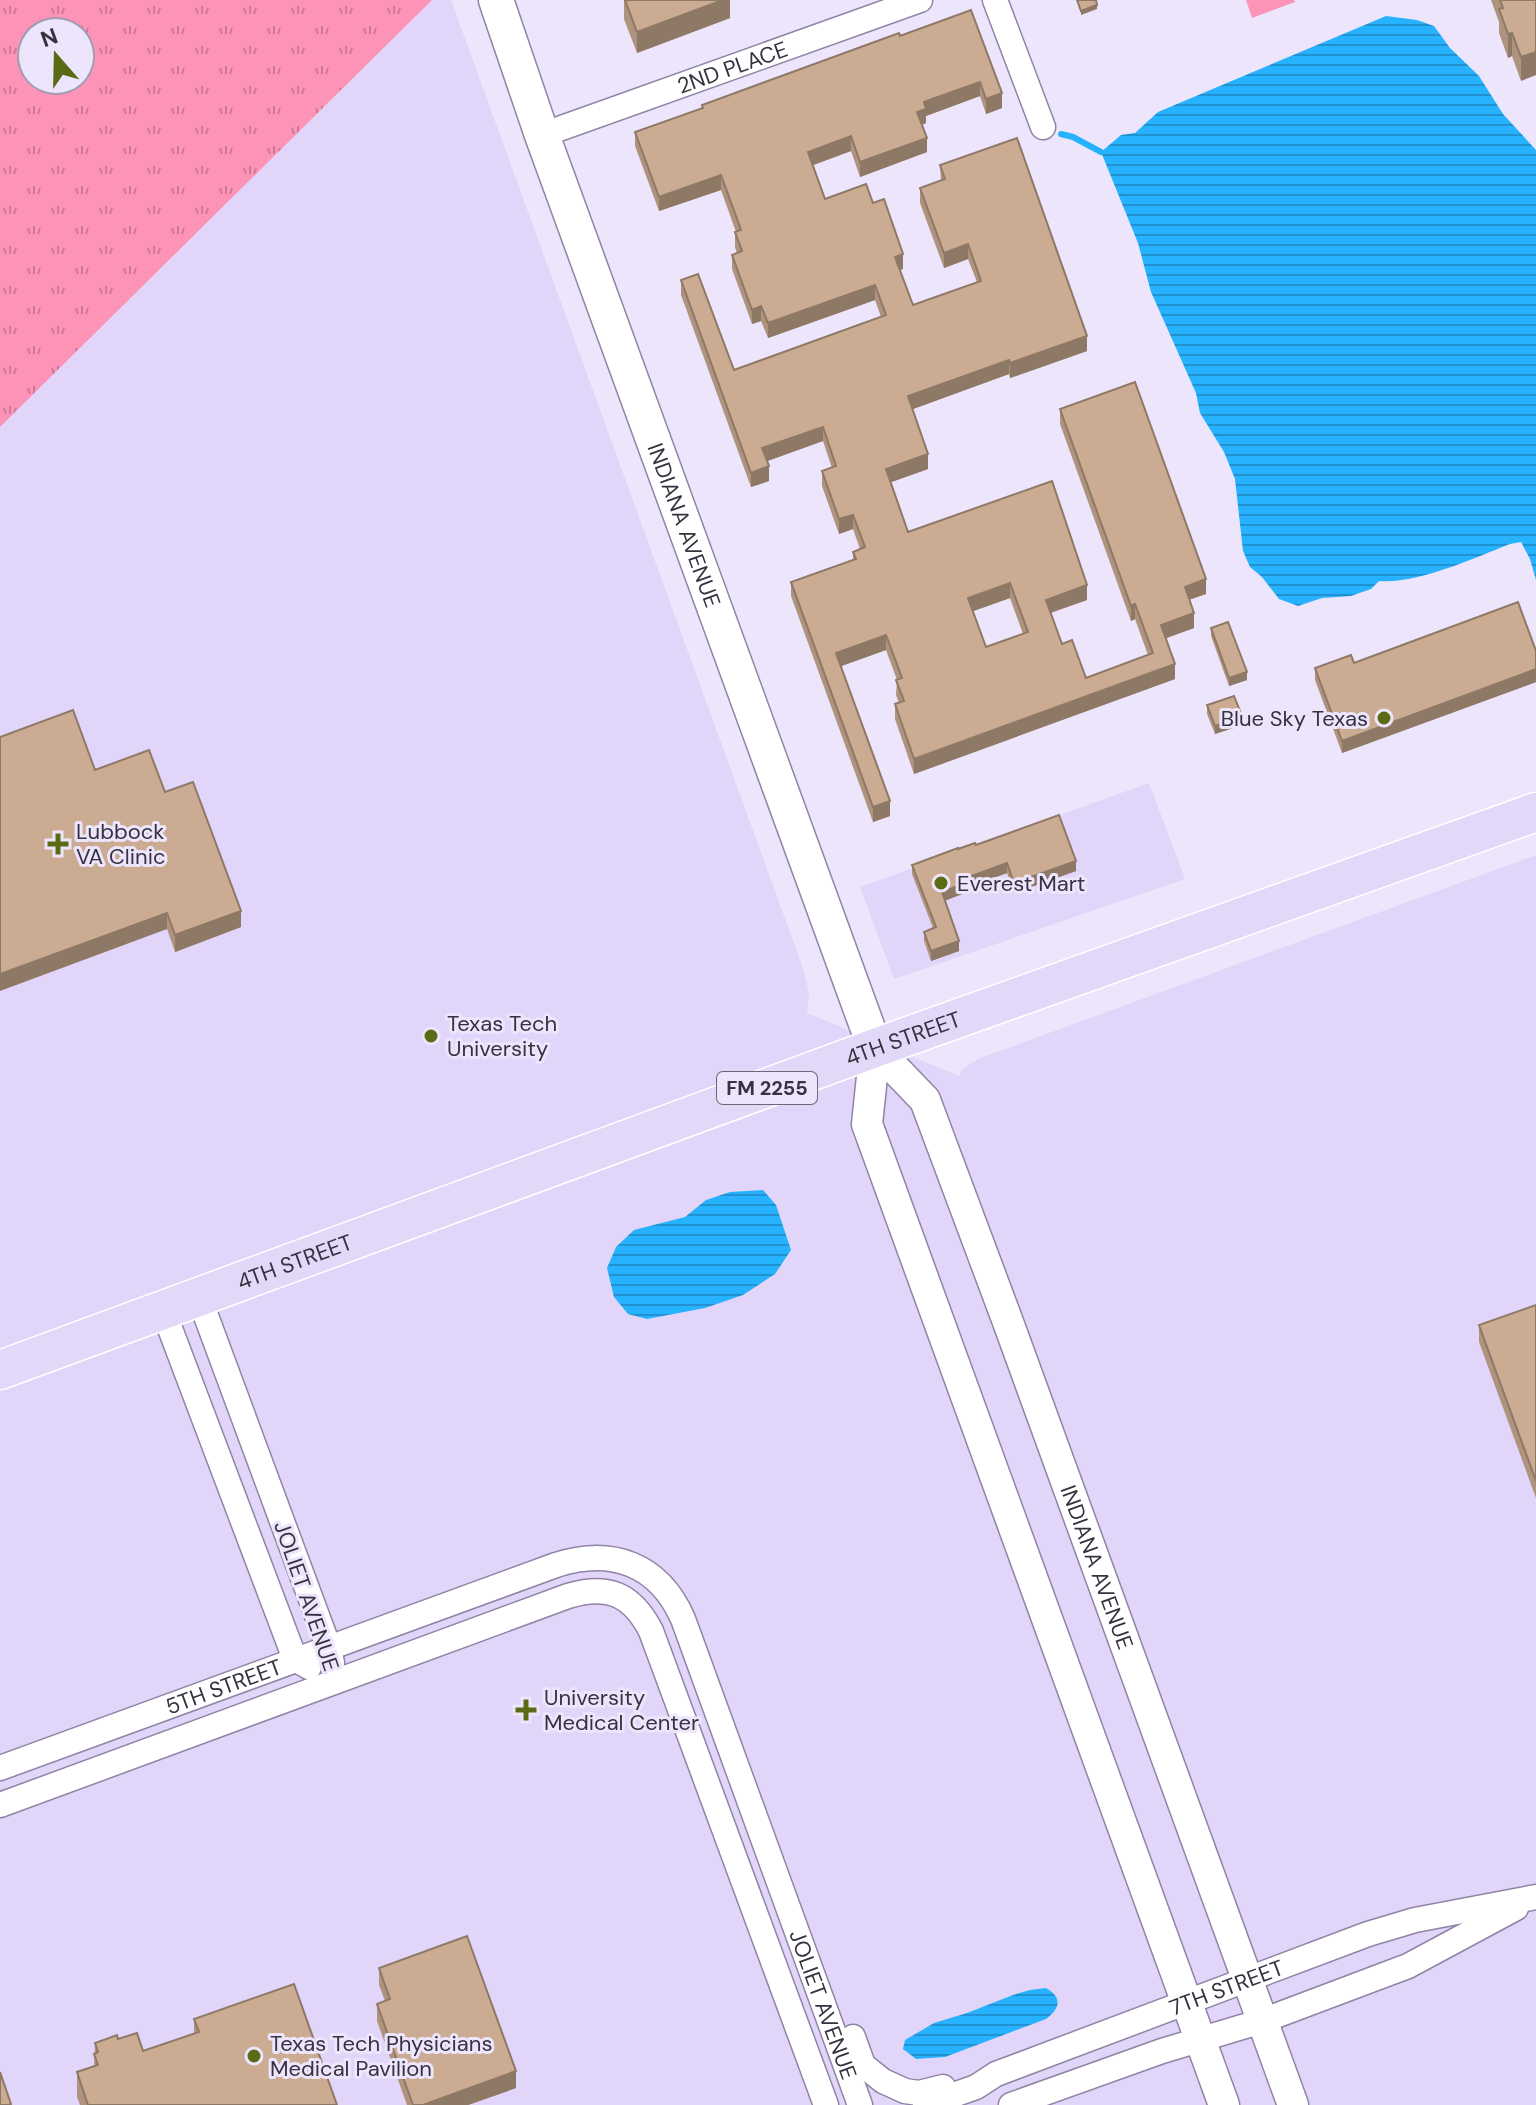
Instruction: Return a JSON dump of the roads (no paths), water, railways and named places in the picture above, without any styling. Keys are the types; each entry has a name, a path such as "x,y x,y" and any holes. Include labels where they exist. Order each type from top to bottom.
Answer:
{"main road":[{"name":"INDIANA AVENUE","path":"496,0 542,135 875,1048"},
{"name":"4TH STREET","path":"0,1370 875,1048 1536,812"}],"street":[{"name":"2ND PLACE","path":"542,135 920,0"},
{"path":"995,0 1043,127"},
{"name":"INDIANA AVENUE","path":"875,1048 925,1100 1293,2105"},
{"name":"INDIANA AVENUE","path":"875,1048 867,1124 1224,2105"},
{"name":"JOLIET AVENUE","path":"199,1297 329,1648 336,1681"},
{"name":"JOLIET AVENUE","path":"163,1310 295,1659 336,1681"},
{"name":"5TH STREET","path":"0,1768 570,1560 594,1557 629,1564"},
{"name":"JOLIET AVENUE","path":"629,1564 663,1586 678,1609 860,2105"},
{"name":"5TH STREET","path":"0,1805 568,1596 591,1591 621,1596"},
{"name":"JOLIET AVENUE","path":"621,1596 642,1614 651,1631 826,2105"},
{"name":"7TH STREET","path":"925,2105 976,2087 996,2074 1368,1934 1415,1920 1536,1897"},
{"name":"7TH STREET","path":"1011,2105 1162,2051 1262,2021 1408,1966 1536,1897"},
{"path":"825,2007 851,2031 863,2065 895,2088 919,2093 972,2077 996,2074"}],"water":[{"path":"1386,16 1417,20 1434,26 1450,48 1479,76 1503,114 1536,150 1536,580 1521,542 1428,574 1379,581 1371,589 1351,596 1322,598 1298,606 1279,599 1250,567 1243,551 1235,479 1224,452 1200,413 1196,393 1151,292 1138,243 1101,152 1121,135 1135,133 1158,112"},
{"path":"763,1190 776,1205 791,1250 775,1274 743,1295 705,1308 647,1319 628,1314 614,1297 607,1268 616,1247 634,1230 685,1217 706,1200 730,1192"},
{"path":"1046,1988 1058,2003 1046,2019 945,2057 916,2059 903,2049 905,2040 934,2023 1013,1995"}],"waterway":[{"path":"1061,134 1101,152"}],"place":[{"name":"Blue Sky Texas","path":"1384,718"},
{"name":"Lubbock VA Clinic","path":"58,844"},
{"name":"Everest Mart","path":"941,883"},
{"name":"Texas Tech University","path":"431,1036"},
{"name":"University Medical Center","path":"526,1710"},
{"name":"Texas Tech Physicians Medical Pavilion","path":"254,2056"}]}
